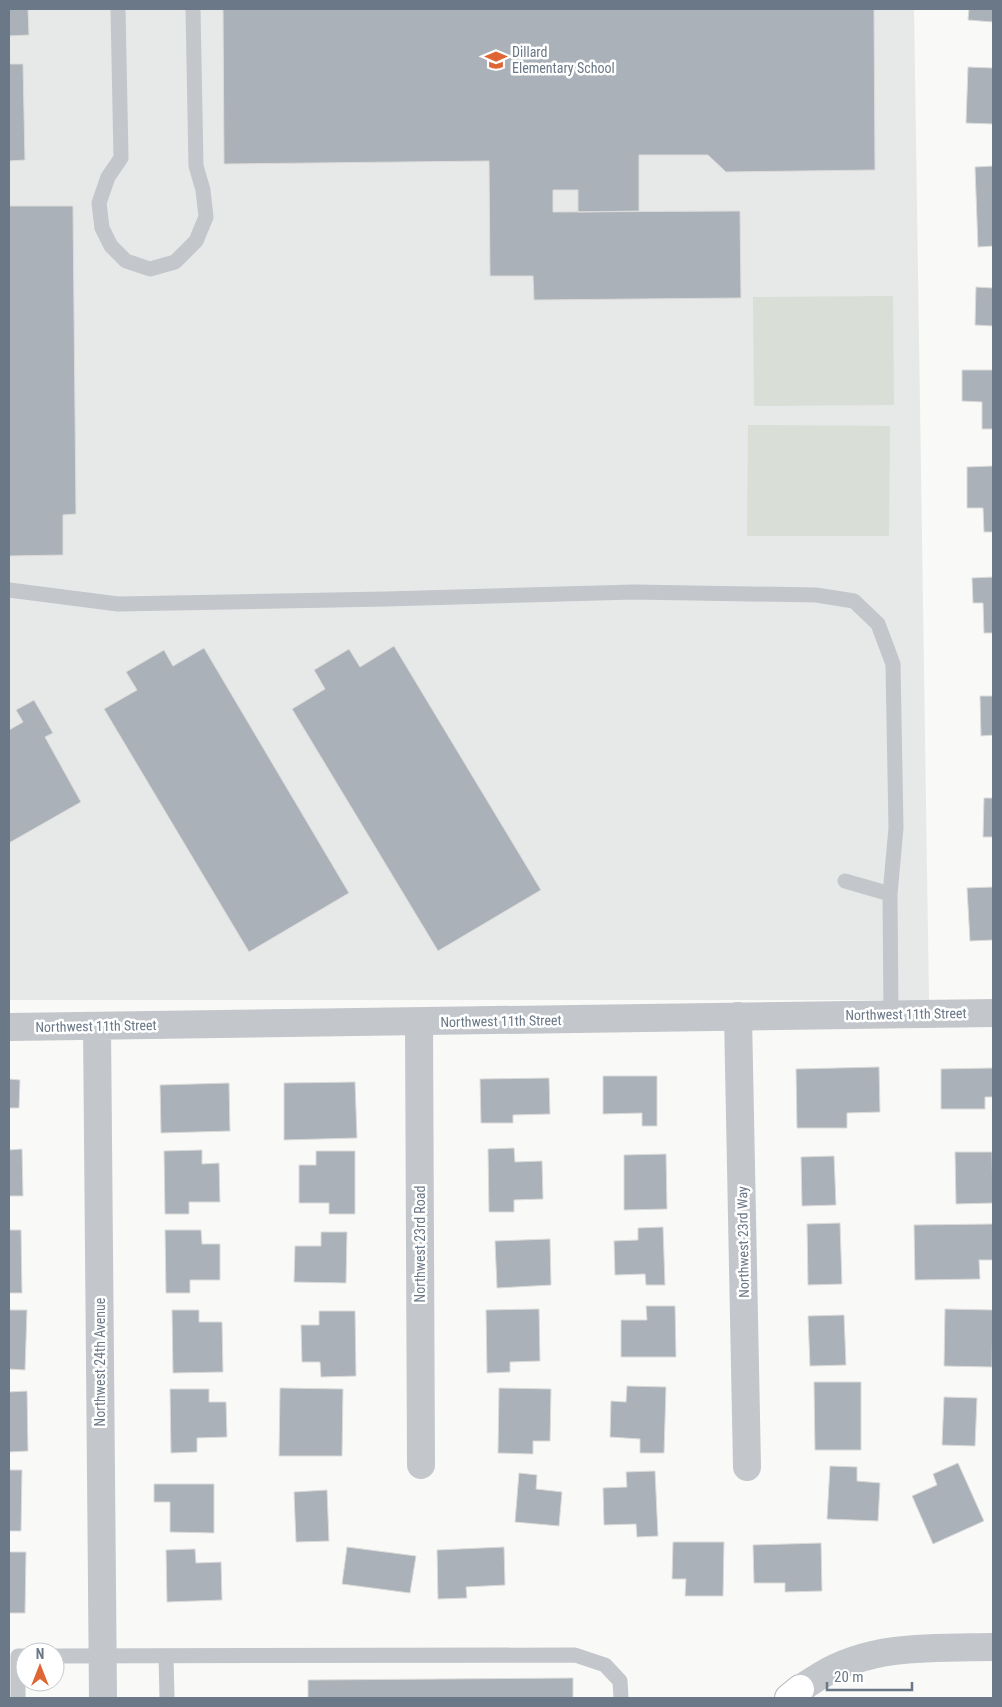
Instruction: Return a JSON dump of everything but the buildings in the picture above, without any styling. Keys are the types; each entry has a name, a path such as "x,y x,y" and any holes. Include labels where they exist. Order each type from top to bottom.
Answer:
{"street":[{"name":"Northwest 11th Street","path":"9,1027 993,1013"},
{"name":"Northwest 23rd Way","path":"738,1016 747,1467"},
{"name":"Northwest 23rd Road","path":"418,1022 421,1465"},
{"name":"Northwest 24th Avenue","path":"98,1026 103,1698"},
{"path":"795,1695 835,1667 867,1655 895,1650 993,1647"}],"lane":[{"path":"118,9 121,158 108,177 99,203 102,228 111,246 126,262 150,268 175,262 196,241 206,217 203,190 196,166 193,9"},
{"path":"9,590 118,604 634,592 816,595 854,601 878,624 893,664 896,828 890,894 891,1014"},
{"path":"845,881 890,894"},
{"path":"65,1656 575,1655 605,1665 620,1681 621,1698"},
{"path":"166,1656 167,1698"}],"shaded area":[{"path":"9,9 914,9 929,1000 9,1000"},
{"path":"893,296 894,405 754,406 753,297"},
{"path":"748,425 890,426 889,536 747,536"}],"place":[{"name":"Dillard Elementary School","path":"496,60"}]}
